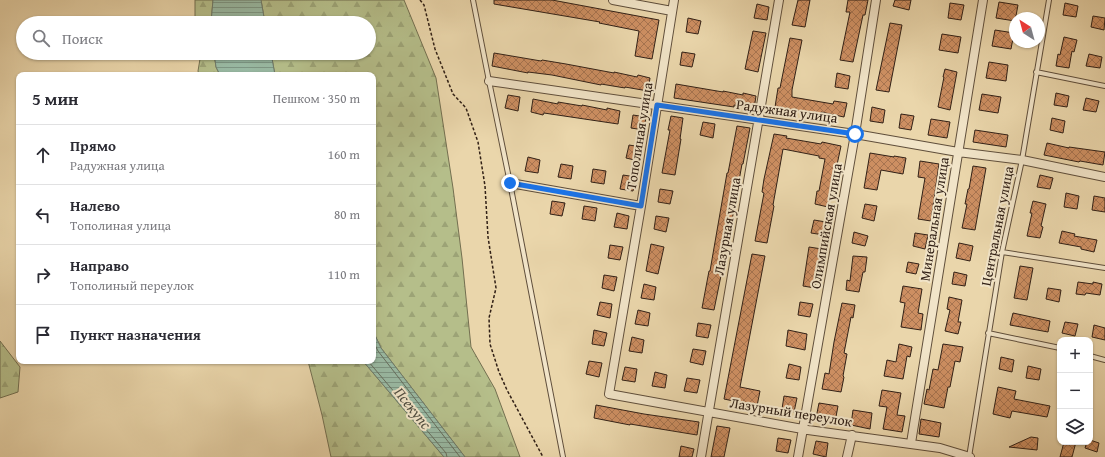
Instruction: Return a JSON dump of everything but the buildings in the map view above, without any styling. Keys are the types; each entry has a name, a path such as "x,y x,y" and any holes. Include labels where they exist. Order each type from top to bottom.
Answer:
{"street":[{"path":"612,0 672,10"},
{"name":"Тополиная улица","path":"609,394 674,0"},
{"name":"Лазурная улица","path":"701,457 779,0"},
{"name":"Олимпийская улица","path":"798,457 855,134 876,0"},
{"name":"Минеральная улица","path":"911,443 983,0"},
{"name":"Радужная улица","path":"489,81 855,134 958,152 1022,160 1105,177"},
{"path":"510,183 641,206"},
{"name":"Лазурный переулок","path":"609,394 803,429 940,448 969,457"},
{"path":"847,457 852,435"},
{"path":"939,457 940,448"}],"lane":[{"path":"473,0 563,457"},
{"name":"Центральная улица","path":"969,457 1002,252 1022,160 1049,0"},
{"path":"1036,72 1105,86"},
{"path":"1002,252 1105,268"},
{"path":"988,333 1057,347"},
{"path":"1093,357 1105,360"}],"path":[{"path":"420,0 424,5 436,50 453,94 466,108 478,142 485,186 488,237 496,288 489,318 490,344 499,372 507,390 543,457"}],"green space":[{"path":"195,0 213,0 212,16 195,16"},
{"path":"261,0 404,0 436,78 453,188 471,347 495,389 520,457 465,457 381,348 376,337 376,72 274,72 272,60 376,60 376,16 264,16"},
{"path":"200,60 215,60 218,72 198,72"},
{"path":"0,341 16,362 16,364 20,367 18,392 0,398"},
{"path":"309,364 366,364 444,457 331,457"}],"water":[{"path":"213,0 261,0 264,16 212,16"},
{"path":"215,60 272,60 274,72 218,72"},
{"name":"Псекупс","path":"376,337 381,348 465,457 444,457 366,364 376,364"}],"route":[{"path":"510,183 641,206 657,105 855,134"}]}
